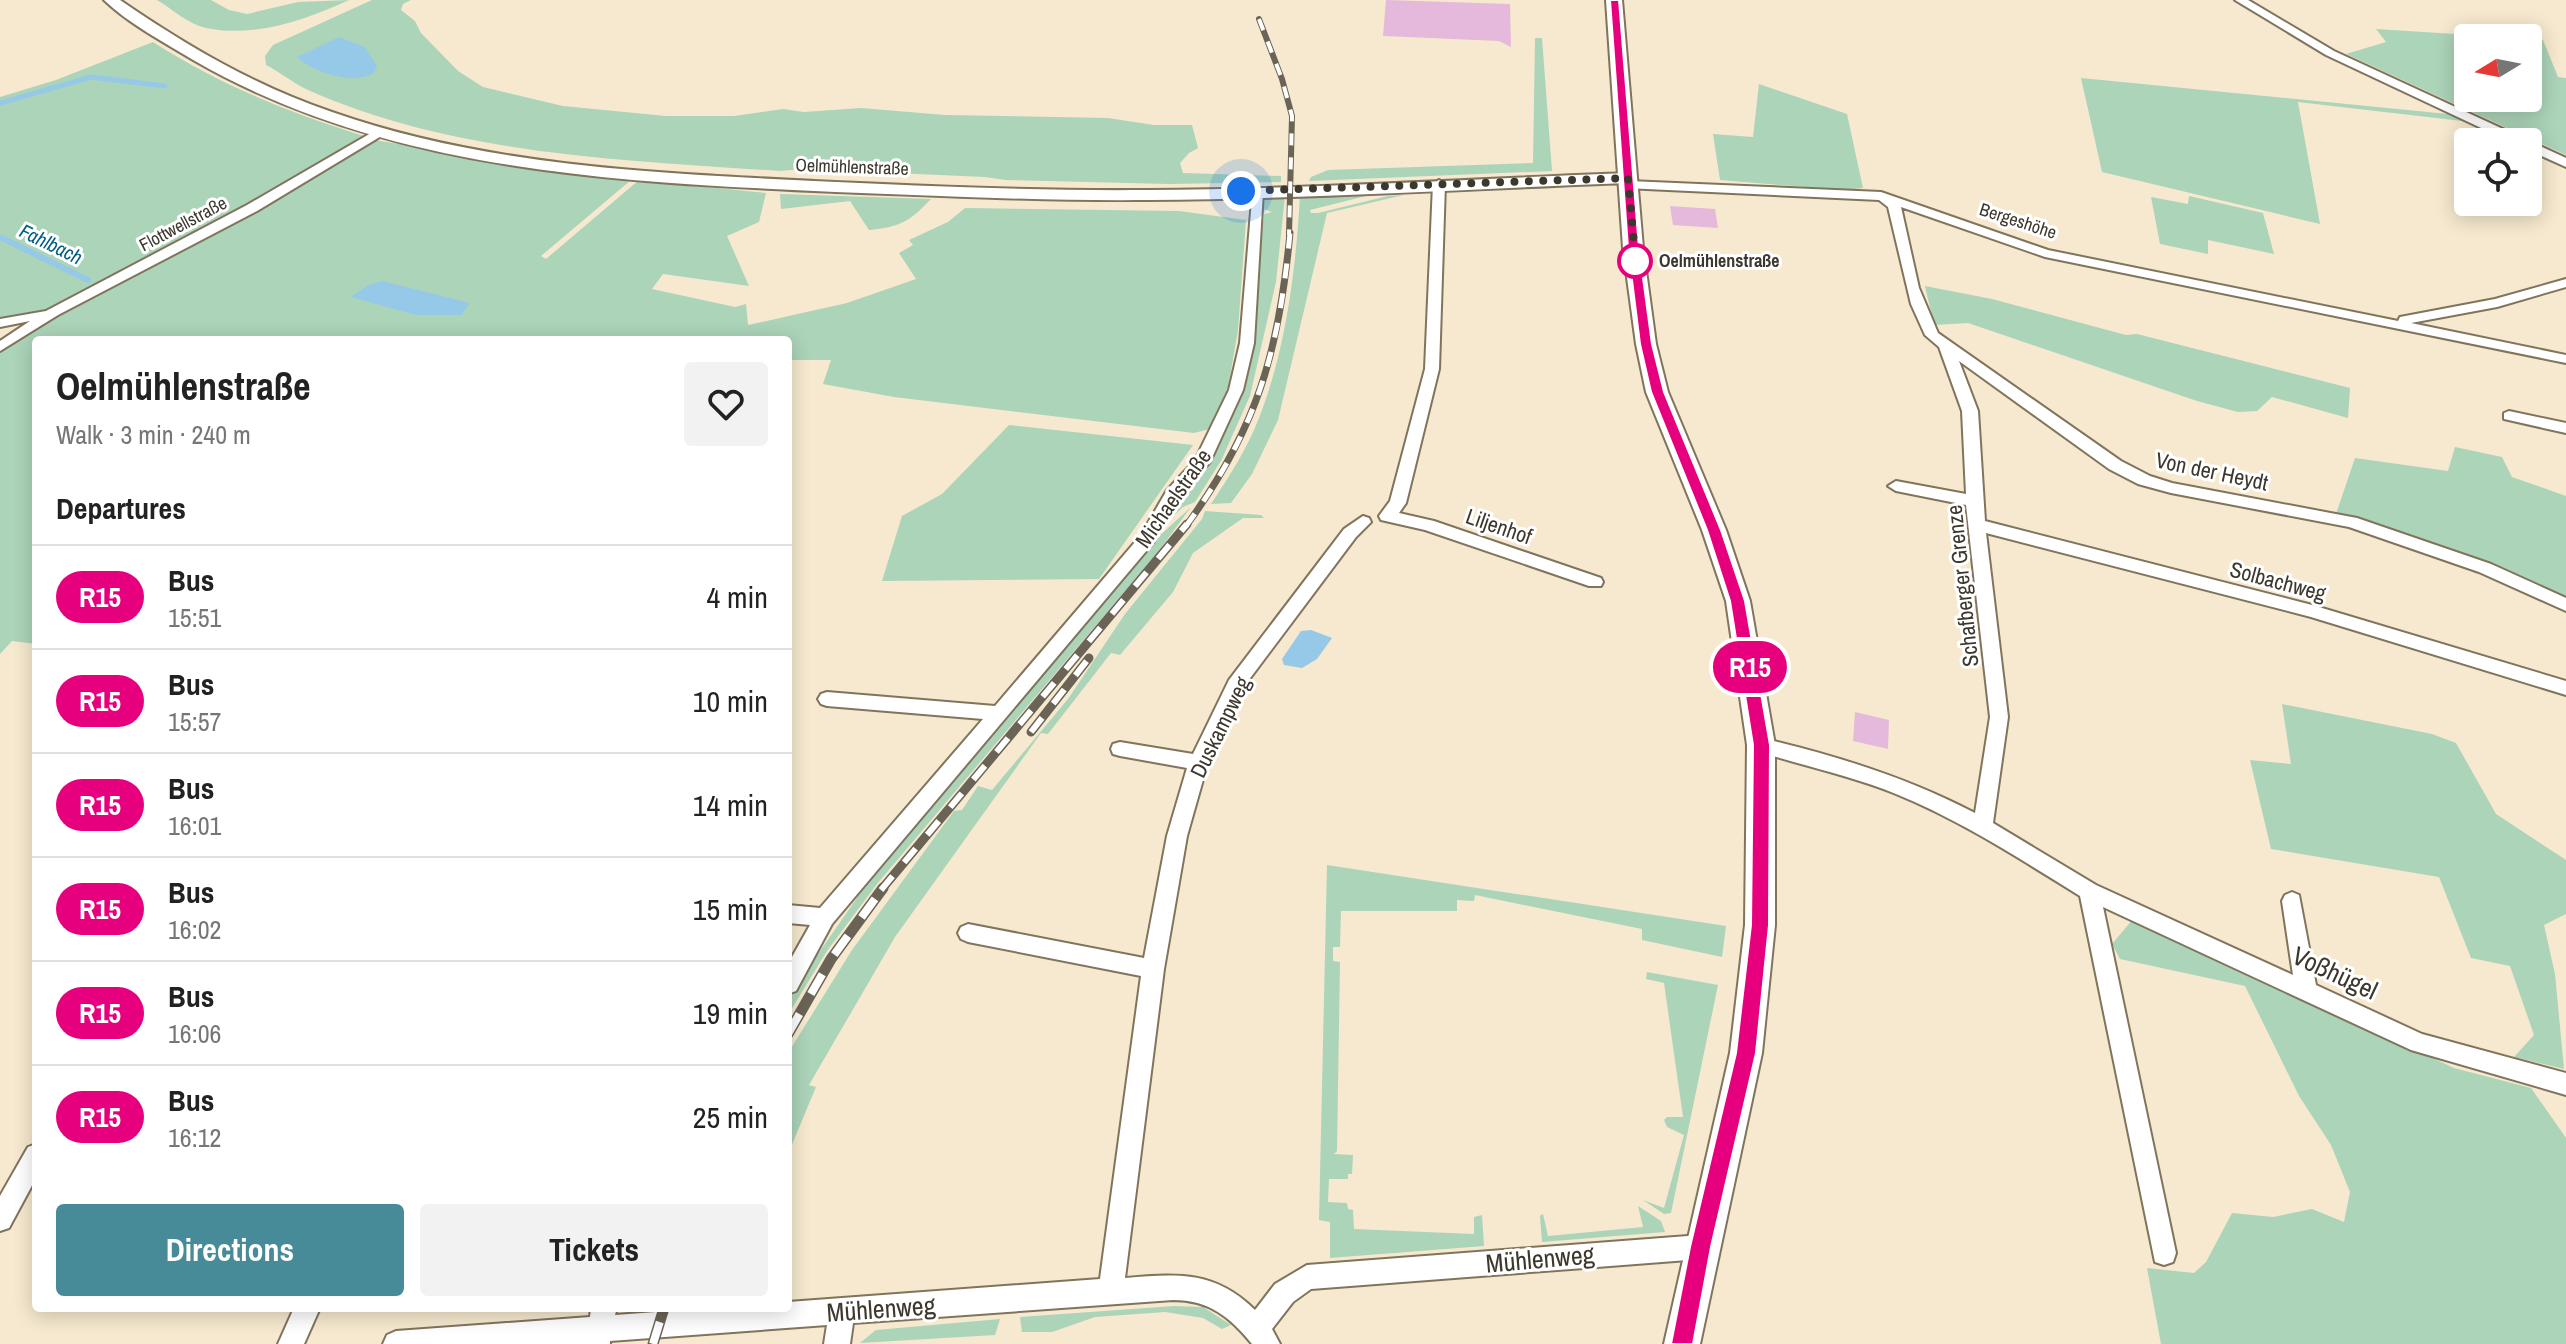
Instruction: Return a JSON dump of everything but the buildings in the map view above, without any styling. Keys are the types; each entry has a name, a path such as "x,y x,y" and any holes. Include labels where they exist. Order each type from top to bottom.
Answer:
{"main road":[{"path":"1614,0 1628,181 1646,344 1657,392 1714,530 1738,601 1761,745 1760,925 1746,1053 1682,1344"}],"street":[{"name":"Oelmühlenstraße","path":"111,0 212,68 295,104 382,132 521,161 658,177 954,191 1151,195 1439,184 1628,181"},
{"path":"2240,0 2330,53 2491,128"},
{"name":"Flottwellstraße","path":"0,347 53,312 252,208 382,132"},
{"path":"2542,152 2566,163"},
{"name":"Bergeshöhe","path":"1628,181 1881,196 2045,253 2566,359"},
{"name":"Liljenhof","path":"1439,184 1432,369 1398,503 1387,516 1428,525 1595,582"},
{"name":"Michaelstraße","path":"792,977 825,918 1147,539 1173,494 1202,462 1236,390 1247,343 1257,191"},
{"name":"Von der Heydt","path":"1881,196 1894,206 1909,284 1932,335 2090,450 2144,480 2351,522 2485,568 2566,605"},
{"name":"Bergeshöhe","path":"2394,322 2497,303 2566,283"},
{"path":"0,323 53,312"},
{"name":"Schafberger Grenze","path":"1943,344 1956,369 1970,411 1974,501 1999,717 1983,827"},
{"path":"2509,416 2566,428"},
{"path":"1896,486 1974,501"},
{"name":"Duskampweg","path":"1111,1291 1153,969 1177,836 1198,762 1235,685 1350,533 1363,522"},
{"name":"Solbachweg","path":"1977,525 2312,611 2566,688"},
{"path":"827,699 998,713"},
{"name":"Voßhügel","path":"1761,745 1819,757 1983,827 2089,891 2419,1043 2566,1084"},
{"path":"1120,749 1198,762"},
{"path":"2089,891 2164,1253"},
{"path":"2292,901 2306,991"},
{"path":"792,914 825,918"},
{"path":"968,933 1153,969"},
{"path":"0,1219 32,1162"},
{"name":"Mühlenweg","path":"396,1344 1111,1291 1196,1288 1233,1306 1262,1336 1284,1293 1307,1277 1701,1247"},
{"path":"291,1344 305,1312"},
{"path":"837,1344 842,1312"}],"green space":[{"path":"157,0 211,0 229,10 247,14 298,2 349,0 298,20 243,31 199,26"},
{"path":"372,0 411,0 403,4 401,10 415,21 421,33 458,71 483,87 563,106 666,116 734,116 783,109 804,112 861,108 945,115 1108,118 1154,125 1192,125 1198,148 1180,163 1183,173 1281,176 1281,182 1169,184 1005,180 803,169 780,171 600,158 540,151 421,129 364,112 308,90 266,65 265,56 273,45"},
{"path":"2376,29 2454,34 2454,104 2346,54 2386,42"},
{"path":"1535,38 1542,38 1552,171 1309,181 1311,177 1328,170 1533,163"},
{"path":"2543,40 2558,77 2566,78 2566,155 2542,144 2542,128 2507,128 2472,112 2542,112"},
{"path":"153,42 257,97 367,137 253,205 54,309 0,320 0,97 56,80"},
{"path":"2081,78 2448,114 2462,121 2298,102 2320,224 2102,172"},
{"path":"1759,84 1847,114 1863,188 1843,190 1720,180 1713,134 1753,137"},
{"path":"374,140 631,180 541,256 546,259 639,180 766,193 759,222 727,236 749,286 663,274 652,289 735,307 746,304 748,325 847,303 916,279 899,253 913,245 909,240 948,222 965,208 1179,211 1246,220 1238,330 1228,388 1210,429 1194,433 894,397 823,384 831,360 792,360 792,336 32,336 32,644 12,641 0,654 0,353 23,336"},
{"path":"1386,191 1310,210 1311,213 1318,213 1404,195 1327,213 1278,420 1252,474 1231,503 1211,504 1254,429 1268,392 1283,337 1296,251 1300,195"},
{"path":"780,194 931,199 903,222 869,230 850,201 781,209"},
{"path":"1285,196 1276,282 1250,396 1221,461 1195,502 1183,507 1158,531 1165,515 1222,432 1252,323 1264,214 1272,212 1263,209 1262,200"},
{"path":"2189,196 2263,213 2274,254 2208,240 2208,254 2160,244 2151,197 2188,204"},
{"path":"1925,286 1992,299 2126,335 2137,334 2350,388 2348,418 2272,397 2257,411 2238,412 1968,323 1934,325"},
{"path":"1009,425 1193,445 1099,579 882,581 902,516 942,494"},
{"path":"2455,447 2502,457 2512,477 2566,496 2566,601 2466,554 2336,514 2355,458 2448,471"},
{"path":"1191,507 1158,552 877,884 827,951 792,1008 792,991 884,859 1144,550"},
{"path":"1205,511 1261,515 1264,518 1243,518 1193,553 1173,592 1120,655 1111,653 1048,734 1041,733 895,937 809,1085 816,1087 792,1144 792,1047 852,950 954,811 962,810 978,786 992,790 1068,699 1125,614 1202,519"},
{"path":"2282,704 2432,734 2456,743 2496,814 2566,860 2566,914 2544,925 2555,974 2564,1069 2514,1057 2534,1035 2510,966 2471,958 2439,877 2271,849 2250,760 2291,764"},
{"path":"1327,865 1726,926 1722,957 1642,940 1642,929 1475,895 1474,901 1457,900 1457,911 1341,911 1340,947 1333,947 1333,961 1340,962 1337,1151 1334,1154 1353,1155 1352,1174 1348,1174 1348,1179 1329,1179 1328,1202 1347,1203 1348,1209 1353,1210 1354,1229 1474,1234 1474,1217 1482,1215 1484,1246 1330,1258 1330,1222 1319,1220"},
{"path":"2134,918 2454,1068 2531,1088 2566,1138 2566,1344 2161,1344 2147,1268 2194,1273 2206,1262 2232,1213 2273,1217 2312,1209 2344,1222 2350,1192 2331,1145 2299,1096 2245,986 2120,959 2112,944"},
{"path":"1647,972 1718,985 1671,1213 1664,1214 1643,1200 1664,1208 1684,1135 1667,1127 1664,1120 1667,1117 1683,1117 1664,983 1646,979"},
{"path":"1638,1206 1661,1221 1665,1232 1542,1242 1540,1216 1543,1214 1548,1236 1643,1227"},
{"path":"1174,1306 1203,1307 1231,1325 1222,1329 1203,1318 1165,1312 1095,1317 1052,1332 1022,1332 1020,1317"},
{"path":"1000,1319 995,1335 860,1343 876,1330"}],"water":[{"path":"339,37 365,47 377,66 374,73 355,78 334,76 313,68 297,57"},
{"path":"382,281 470,303 461,315 416,315 351,297 368,285"},
{"path":"1311,630 1332,638 1317,659 1302,668 1284,665 1282,659 1301,631"}],"waterway":[{"path":"0,103 91,77 165,86"},
{"name":"Fahlbach","path":"0,237 88,280"}],"railway":[{"path":"1259,19 1282,79 1292,116 1289,235"},
{"path":"1186,526 1231,456 1260,388 1279,315 1290,233"},
{"path":"881,890 1187,524"},
{"path":"1031,732 1089,658"},
{"path":"792,1027 831,959 883,888"},
{"path":"653,1344 663,1312"}],"bus line":[{"name":"R15","path":"1614,0 1633,248 1646,344 1657,392 1714,530 1738,601 1761,745 1760,925 1746,1053 1682,1344"}],"place":[{"name":"Oelmühlenstraße","path":"1635,261"}],"route":[{"path":"1241,191 1628,178 1636,264 1635,261"}]}
